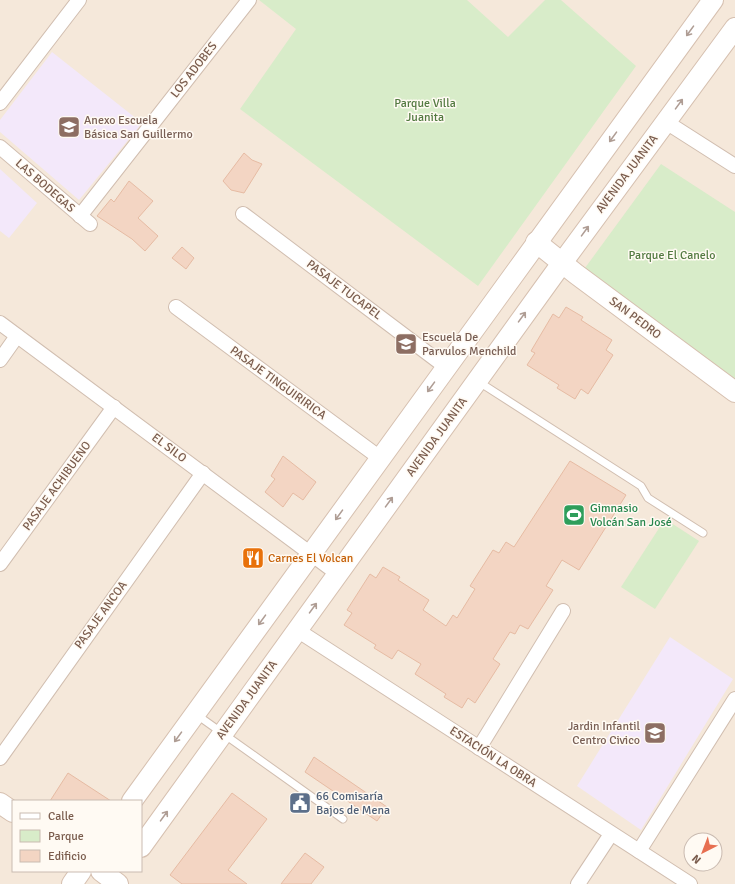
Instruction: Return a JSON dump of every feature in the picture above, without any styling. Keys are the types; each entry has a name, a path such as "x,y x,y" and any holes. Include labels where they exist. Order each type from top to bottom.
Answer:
{"main road":[{"path":"133,800 713,0"},
{"name":"AVENIDA JUANITA","path":"142,846 477,380 735,28"},
{"name":"SAN PEDRO","path":"536,242 735,392"},
{"path":"0,804 12,811"},
{"path":"72,884 80,872"}],"street":[{"path":"0,102 79,0"},
{"name":"LOS ADOBES","path":"85,220 249,0"},
{"path":"666,122 735,166"},
{"name":"LAS BODEGAS","path":"0,147 85,220"},
{"name":"PASAJE TUCAPEL","path":"243,214 446,367"},
{"name":"PASAJE TINGUIRIRICA","path":"176,307 380,458"},
{"name":"EL SILO","path":"0,323 338,574"},
{"path":"0,360 17,336"},
{"name":"PASAJE ACHIBUENO","path":"0,564 114,407"},
{"name":"PASAJE ANCOA","path":"0,758 203,473"},
{"path":"479,748 563,612"},
{"name":"ESTACIÓN LA OBRA","path":"297,630 690,884"},
{"path":"638,851 735,699"},
{"path":"578,884 611,834"}],"lane":[{"path":"477,380 641,486 648,498 703,533"},
{"path":"195,713 343,819"}],"shaded area":[{"path":"0,0 735,0 735,884 0,884"},
{"name":"Anexo Escuela Básica San Guillermo","path":"52,52 142,123 79,200 0,132 0,120"},
{"path":"0,169 37,203 9,238 0,231"},
{"name":"Jardin Infantil Centro Civico","path":"670,637 733,679 641,830 577,786"}],"green space":[{"name":"Parque Villa Juanita","path":"259,0 467,0 508,37 545,0 561,0 636,66 478,286 240,109 296,29"},
{"name":"Parque El Canelo","path":"661,164 735,212 735,379 585,268"},
{"path":"665,519 699,541 655,609 621,587"}],"building":[{"path":"244,153 252,160 262,164 244,193 231,190 223,181"},
{"path":"129,181 153,201 138,218 158,236 145,251 132,239 97,216 111,199 114,202"},
{"path":"182,247 194,258 186,269 172,258"},
{"path":"566,307 583,317 581,320 612,340 606,350 613,355 588,394 581,389 575,399 557,388 559,385 527,365 535,353 531,351 553,314 559,318"},
{"path":"283,456 316,482 303,500 293,493 283,507 265,492 275,479 271,476"},
{"path":"570,461 626,495 579,570 562,560 546,586 553,590 528,629 520,625 515,634 510,632 493,659 500,664 475,703 468,698 462,708 444,697 446,694 415,674 421,664 398,650 392,659 374,648 376,645 344,625 352,613 347,610 370,574 376,578 383,567 400,577 398,580 429,600 423,610 446,626 453,615 457,618 475,589 470,586 493,550 499,553 506,542 514,547"},
{"path":"314,757 387,807 377,821 305,772"},
{"path":"68,773 109,800 51,800"},
{"path":"232,793 267,819 228,870 247,884 182,884 170,875"},
{"path":"305,853 324,867 311,884 281,884"}],"place":[{"name":"Anexo Escuela Básica San Guillermo","path":"69,127"},
{"name":"Escuela De Parvulos Menchild","path":"406,344"},
{"name":"Gimnasio Volcán San José","path":"574,515"},
{"name":"Carnes El Volcan","path":"253,558"},
{"name":"Jardin Infantil Centro Civico","path":"655,733"},
{"name":"66 Comisaría Bajos de Mena","path":"300,803"}]}
